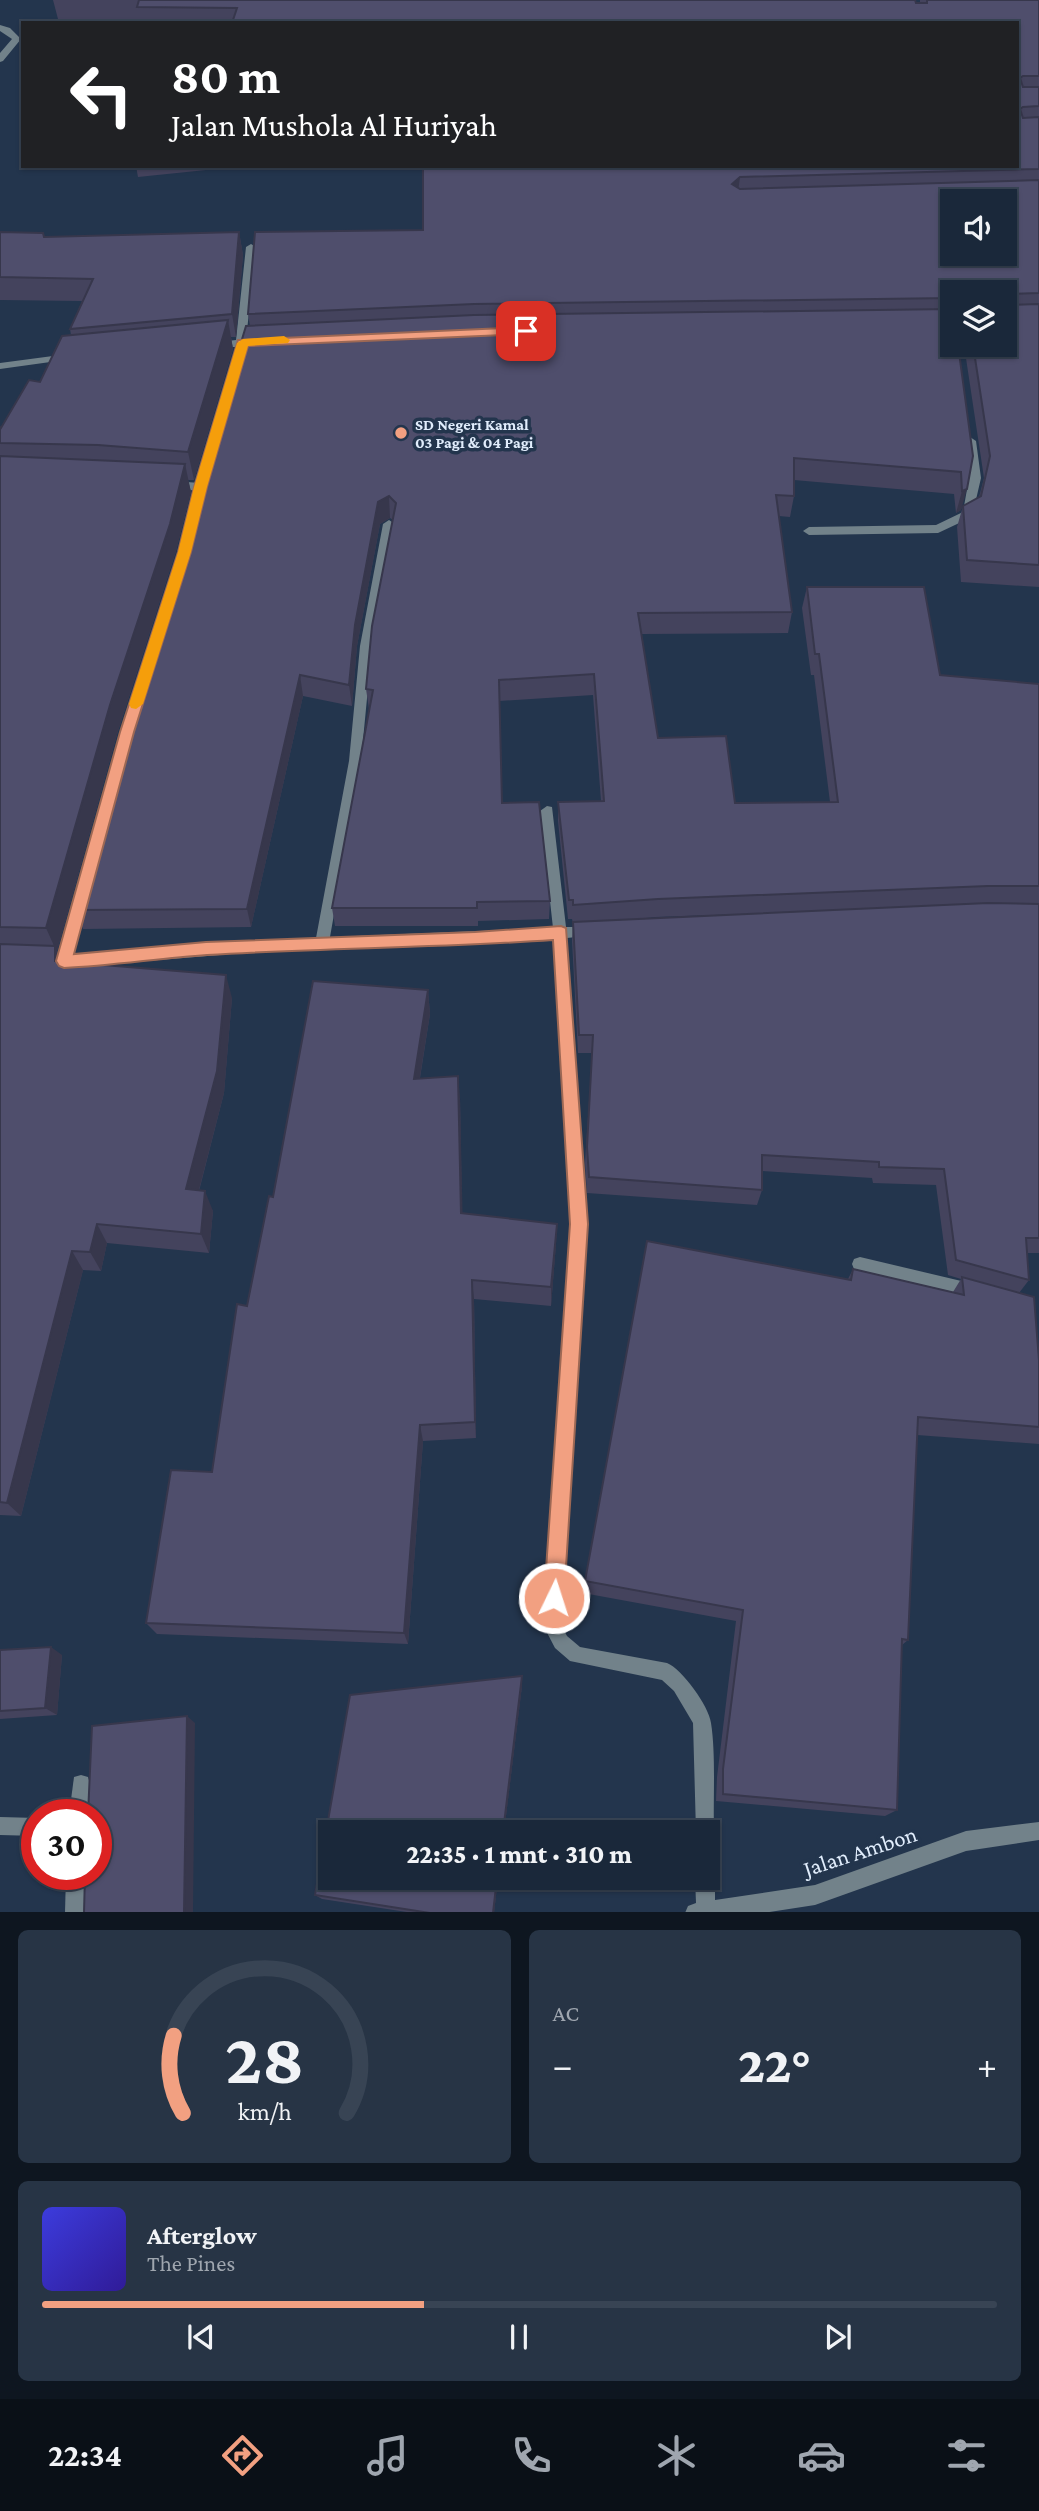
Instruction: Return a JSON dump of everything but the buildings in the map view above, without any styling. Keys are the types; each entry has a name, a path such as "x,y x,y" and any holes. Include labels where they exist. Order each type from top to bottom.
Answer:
{"street":[{"path":"0,28 8,30 17,39 0,60"},
{"path":"235,369 243,343 251,247"},
{"path":"202,346 267,341"},
{"path":"0,366 82,355"},
{"path":"809,531 938,529 968,513 975,478 968,427"},
{"path":"159,484 199,493 204,474"},
{"path":"322,944 355,761 366,646 389,524"},
{"path":"547,811 561,933 579,1224 552,1625 561,1642 576,1655 667,1672 695,1705 702,1721 705,1820"},
{"path":"64,961 86,880"},
{"path":"26,960 115,959 206,949 475,939 602,930"},
{"path":"860,1264 996,1297"},
{"path":"80,1799 81,1784"},
{"path":"0,1826 21,1827"},
{"name":"Jalan Ambon","path":"700,1912 815,1895 966,1841 1039,1830"},
{"path":"75,1912 76,1890"},
{"path":"700,1912 703,1890"}],"slow traffic":[{"path":"136,704 184,552 200,487 243,343 284,340"}],"place":[{"name":"SD Negeri Kamal 03 Pagi & 04 Pagi","path":"401,433"}],"route":[{"path":"526,331 243,343 200,487 184,552 127,732 64,961 115,959 206,949 475,939 561,933 579,1224 554,1598"}]}
